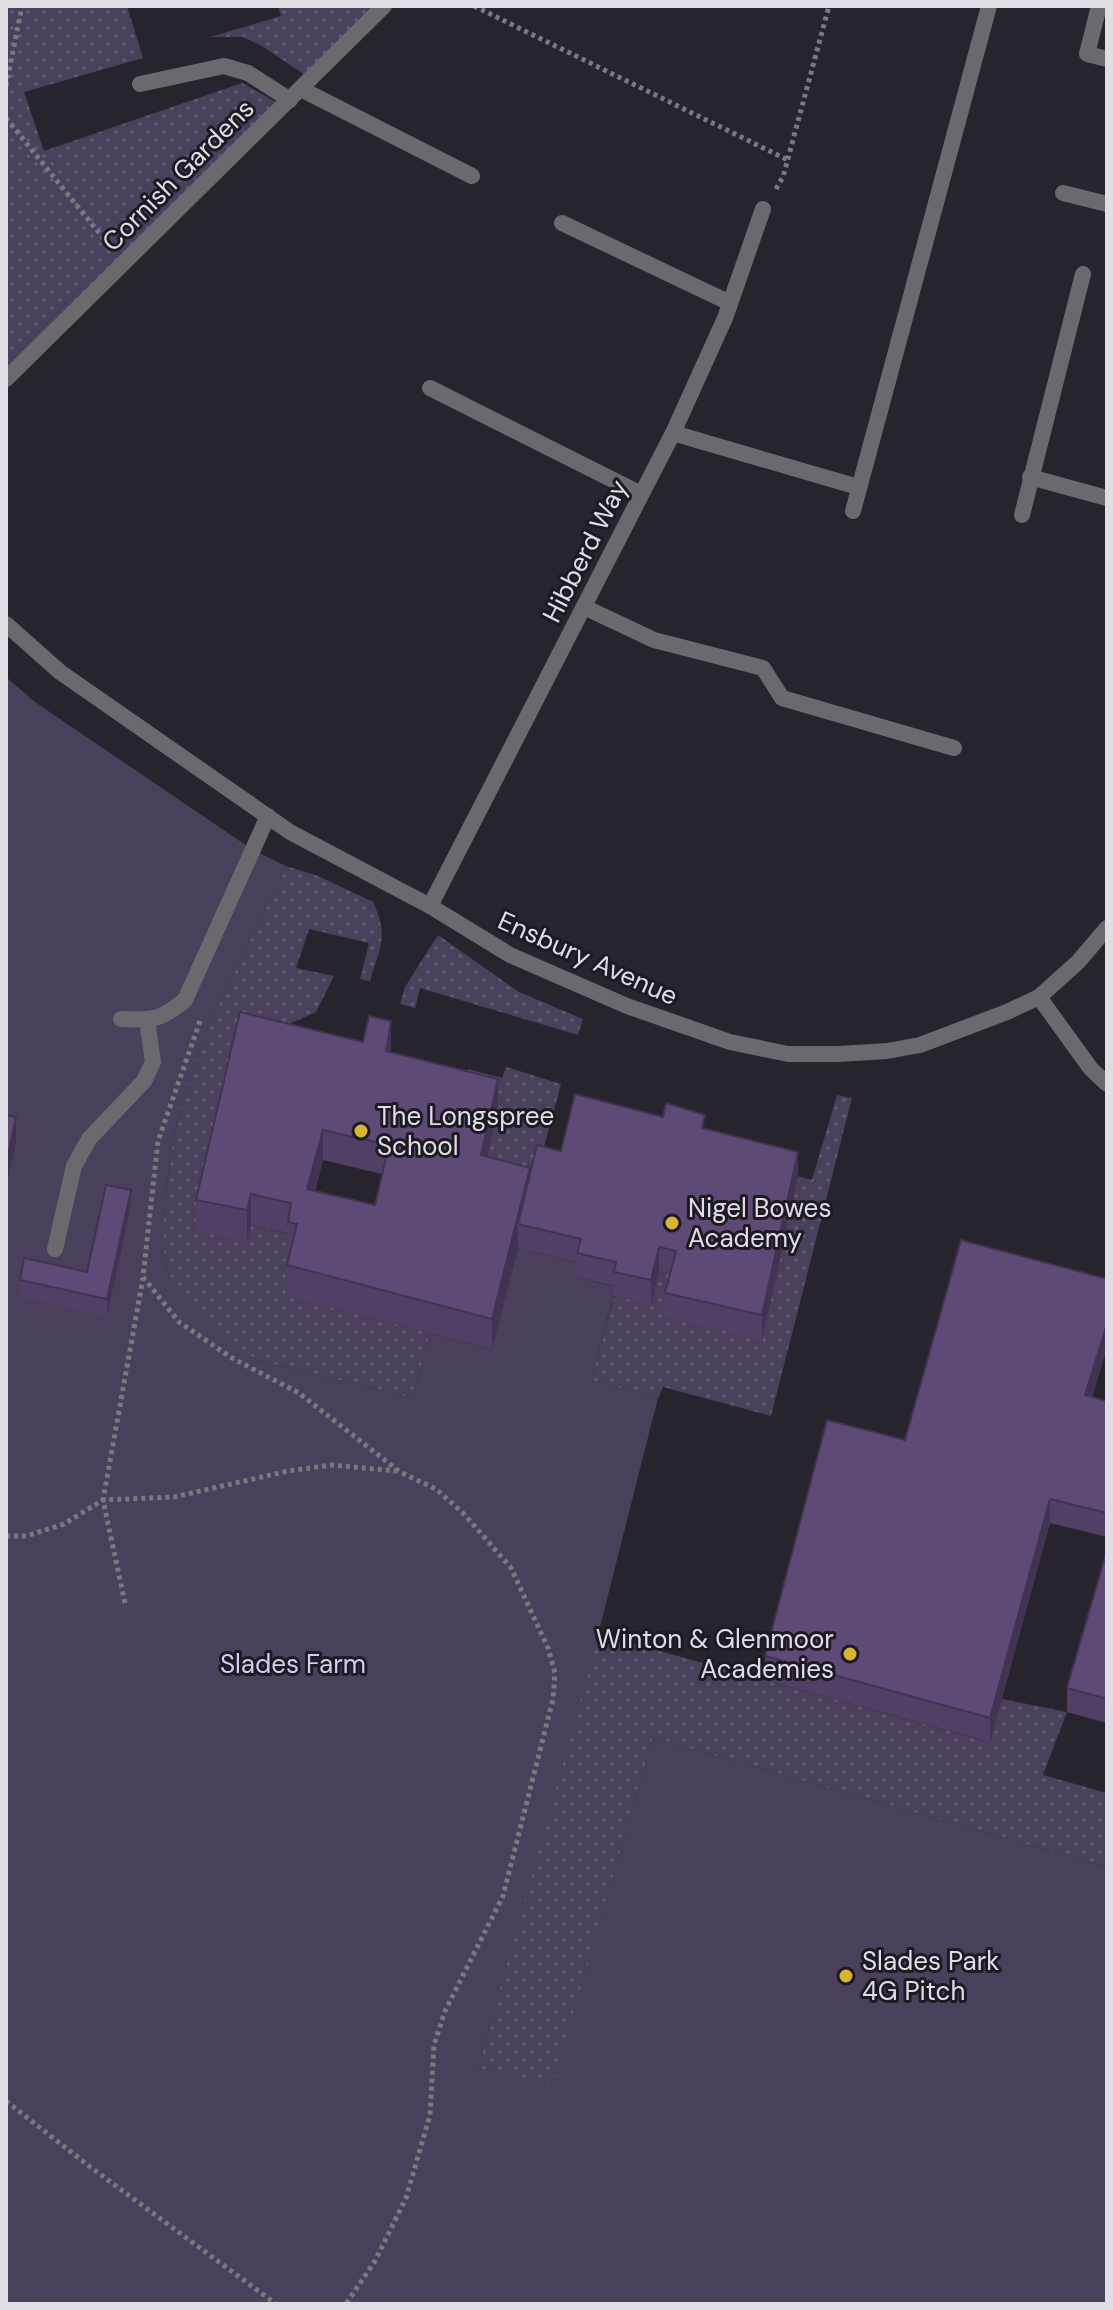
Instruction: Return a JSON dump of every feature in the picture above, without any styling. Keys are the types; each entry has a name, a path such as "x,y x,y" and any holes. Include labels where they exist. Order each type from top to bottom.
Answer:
{"street":[{"name":"Cornish Gardens","path":"6,379 384,6"},
{"path":"853,511 989,6"},
{"path":"1099,6 1087,54 1107,59"},
{"path":"140,84 224,66 248,73 472,176"},
{"path":"1063,193 1107,204"},
{"name":"Hibberd Way","path":"430,906 673,433 730,303 763,209"},
{"path":"562,223 730,303"},
{"path":"1022,515 1083,274"},
{"path":"430,388 641,494"},
{"path":"673,433 858,487"},
{"path":"1030,477 1107,498"},
{"path":"584,607 654,640 763,668 782,698 954,748"},
{"name":"Ensbury Avenue","path":"6,624 60,672 290,832 430,906 510,955 627,1006 730,1042 788,1054 887,1051 920,1045 1039,997 1078,962 1107,928"},
{"path":"121,1019 147,1020 167,1015 185,1000 268,816"},
{"path":"1039,997 1091,1069 1107,1084"},
{"path":"55,1249 74,1166 89,1139 144,1081 153,1062 147,1020"}],"path":[{"path":"6,86 22,6"},
{"path":"474,6 788,160"},
{"path":"763,209 783,177 829,6"},
{"path":"6,118 124,263"},
{"path":"125,1603 103,1500 143,1277 158,1141 202,1014"},
{"path":"143,1277 179,1322 232,1358 299,1393 400,1472 436,1489 465,1515 511,1568 548,1648 555,1673 553,1699 503,1896 445,2011 434,2045 430,2115 406,2198 375,2261 346,2304"},
{"path":"6,1536 26,1536 64,1524 103,1500 174,1497 288,1471 331,1465 400,1472"},
{"path":"6,2101 276,2304"}],"green space":[{"path":"6,6 127,6 143,58 24,92 44,151 242,83 283,106 6,379"},
{"path":"278,6 384,6 311,79 243,37 210,37 281,16"},
{"name":"Slades Farm","path":"6,677 35,702 253,850 286,866 208,1027 181,1107 170,1156 164,1216 164,1251 169,1276 212,1328 257,1360 413,1398 430,1333 492,1349 518,1248 581,1263 577,1277 616,1287 591,1380 658,1398 588,1674 478,2068 553,2084 653,1738 1107,1867 1107,2304 6,2304"},
{"path":"286,866 318,876 373,902 382,933 370,981 360,979 369,943 309,929 296,968 334,976 316,1012 275,1030 247,1240 251,1225 291,1234 297,1255 288,1296 430,1333 413,1398 257,1360 212,1329 169,1276 164,1251 164,1216 170,1156 181,1107 208,1027"},
{"path":"438,935 519,992 583,1019 578,1035 420,988 415,1008 400,1004 405,987"},
{"path":"506,1067 561,1084 530,1199 481,1186 460,1101 468,1069 502,1078"},
{"path":"837,1095 852,1098 771,1416 663,1387 658,1398 591,1380 614,1296 651,1304 659,1271 676,1275 762,1339 798,1176 812,1180"},
{"path":"598,1634 989,1742 1002,1699 1067,1712 1043,1775 1107,1793 1107,1867 653,1738 553,2085 478,2068"}],"building":[{"path":"240,1012 363,1042 369,1016 391,1021 386,1051 498,1079 481,1155 530,1168 492,1319 287,1265 297,1224 288,1222 291,1203 251,1194 247,1210 196,1200","holes":["323,1130 389,1145 375,1205 307,1189"]},
{"path":"575,1094 663,1117 666,1103 705,1115 702,1128 798,1152 762,1315 665,1293 676,1251 659,1247 651,1280 614,1272 616,1262 577,1253 581,1239 518,1224 537,1145 561,1151"},
{"path":"6,1115 16,1117 6,1166"},
{"path":"106,1185 131,1190 107,1299 20,1280 24,1258 87,1272"},
{"path":"961,1240 1107,1279 1107,1324 1085,1395 1107,1401 1107,1513 1050,1499 990,1718 765,1656 827,1420 905,1440"},
{"path":"1107,1550 1107,1699 1067,1688"}],"place":[{"name":"The Longspree School","path":"361,1131"},
{"name":"Nigel Bowes Academy","path":"672,1223"},
{"name":"Winton & Glenmoor Academies","path":"850,1654"},
{"name":"Slades Park 4G Pitch","path":"846,1976"}]}
